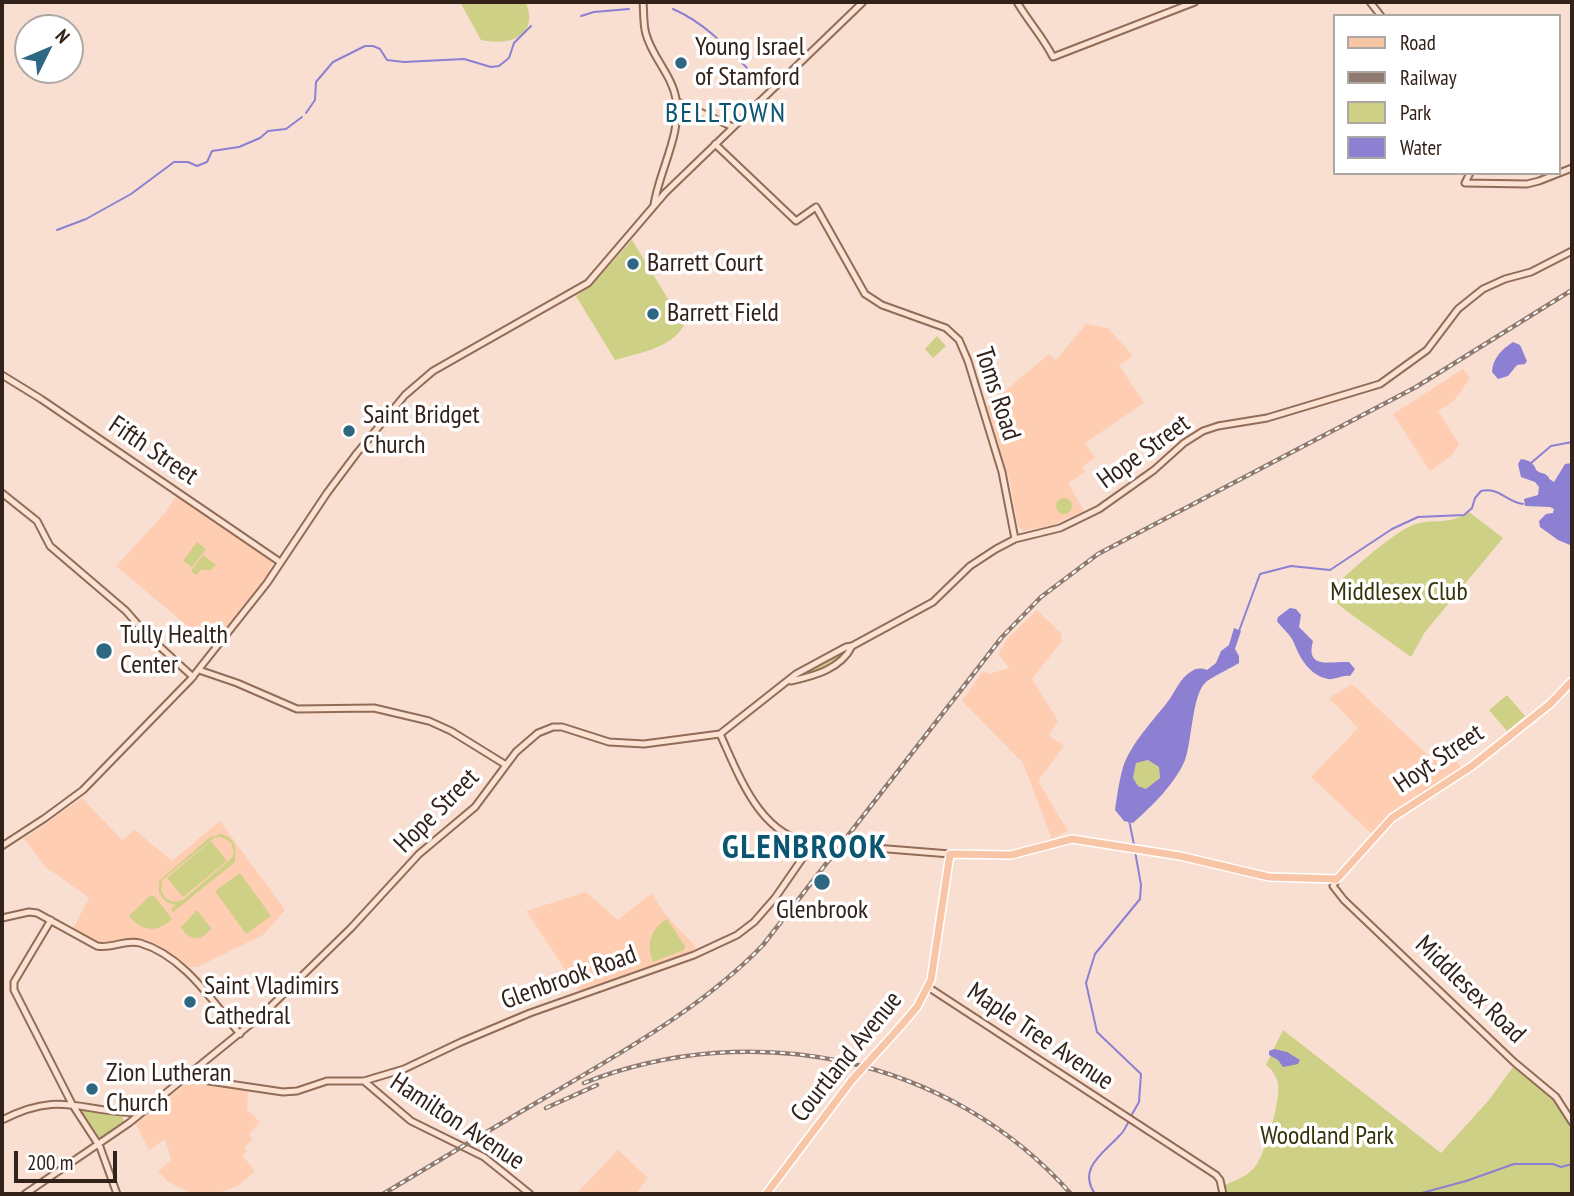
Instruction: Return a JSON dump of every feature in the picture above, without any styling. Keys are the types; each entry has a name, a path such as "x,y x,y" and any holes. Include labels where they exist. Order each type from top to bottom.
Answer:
{"main road":[{"name":"Hoyt Street","path":"1337,879 1392,818 1472,766 1550,704 1572,681"},
{"path":"950,853 1011,855 1072,839 1207,862 1269,877 1337,879"},
{"name":"Courtland Avenue","path":"766,1194 852,1080 915,1010 928,986 933,971 950,853"}],"street":[{"path":"643,2 645,32 670,82 676,101 674,128 657,185 654,205"},
{"path":"2,845 46,818 83,790 193,677 260,592 341,474 414,386 433,371 591,281 654,205 863,2"},
{"path":"1017,2 1053,57 1195,2"},
{"path":"676,101 733,127"},
{"name":"Toms Road","path":"715,144 796,221 816,207 864,294 882,305 946,328 959,340 1002,472 1015,539"},
{"path":"1469,175 1465,183 1527,184 1554,175"},
{"name":"Hope Street","path":"193,1072 240,1034 335,944 425,848 475,807 506,765 541,731 553,727 570,727 608,742 644,744 720,734 812,664 852,646 933,602 975,562 1015,539 1060,528 1092,513 1154,470 1203,431 1276,416 1380,384 1414,362 1427,350 1468,299 1498,282 1531,271 1572,251"},
{"name":"Fifth Street","path":"2,375 280,562"},
{"path":"2,493 37,521 50,546 121,607 193,677"},
{"name":"Hope Street","path":"788,682 827,670 844,657 852,646"},
{"path":"199,670 297,709 369,708 429,721 451,731 506,765"},
{"path":"720,734 761,813 794,838 813,843 950,853"},
{"name":"Glenbrook Road","path":"193,1072 209,1081 283,1092 297,1091 327,1081 364,1081 404,1069 530,1013 685,959 737,936 754,922 775,898 813,843"},
{"name":"Middlesex Road","path":"1337,879 1337,891 1514,1062 1556,1097 1572,1122"},
{"path":"2,918 29,912 37,913 97,946 138,943 178,964 240,1034"},
{"path":"51,920 14,982 14,990 72,1104 99,1144 117,1194"},
{"name":"Maple Tree Avenue","path":"928,986 1216,1175 1223,1194"},
{"path":"25,1194 99,1144 193,1072"},
{"name":"Hamilton Avenue","path":"364,1081 411,1121 484,1157 530,1194"},
{"path":"2,1120 29,1107 50,1103 140,1113"}],"shaded area":[{"path":"1086,324 1108,328 1133,356 1119,365 1144,403 1085,443 1095,458 1082,467 1085,472 1068,483 1084,511 1052,525 1023,531 1018,526 1010,482 987,406 1049,354 1056,360"},
{"path":"1463,369 1470,378 1454,401 1438,411 1459,444 1451,456 1430,471 1393,414"},
{"path":"176,496 270,559 272,563 269,573 211,646 116,566 166,512"},
{"path":"1037,610 1061,633 1062,641 1032,679 1058,721 1049,735 1064,746 1038,781 1068,831 1052,839 1023,763 962,701 983,671 989,674 1009,668 998,654 1008,638"},
{"path":"1352,684 1431,758 1446,749 1462,768 1396,810 1372,834 1311,777 1358,728 1329,698"},
{"path":"82,798 122,840 135,830 172,861 220,821 285,910 263,935 197,967 190,967 145,941 134,939 102,944 88,940 72,930 89,898 46,867 24,839"},
{"path":"586,892 618,920 652,893 665,914 695,946 695,950 579,991 526,911"},
{"path":"198,1079 207,1084 248,1091 247,1109 260,1122 249,1134 253,1139 244,1148 247,1151 242,1155 255,1171 239,1185 217,1194 194,1194 168,1182 158,1171 171,1160 165,1139 149,1150 136,1124 190,1081"},
{"path":"618,1150 648,1178 636,1194 576,1194"}],"green space":[{"path":"460,2 526,2 529,24 525,31 511,40 481,40"},
{"path":"632,240 684,325 679,333 663,344 615,360 576,296 593,284"},
{"path":"937,336 946,346 933,358 925,349"},
{"path":"1064,498 1070,500 1070,512 1064,514 1058,512 1056,506 1058,500"},
{"name":"Middlesex Club","path":"1469,512 1503,538 1425,632 1411,657 1338,604 1332,588 1397,534 1416,524 1448,520"},
{"path":"197,542 206,549 192,567 183,561"},
{"path":"203,555 216,565 211,570 201,570 196,575 191,571"},
{"path":"846,649 847,651 821,671 798,677"},
{"path":"1507,695 1525,716 1507,731 1489,710"},
{"path":"1148,760 1159,767 1160,779 1146,789 1138,786 1133,778 1136,763"},
{"path":"221,834 230,839 235,849 235,862 173,912 171,909 176,905 166,902 159,893 159,881 209,838","holes":["215,837 231,842 234,852 232,858 183,900 173,902 165,897 161,891 162,880"]},
{"path":"211,841 227,861 183,897 167,878"},
{"path":"240,873 271,916 246,934 215,891"},
{"path":"150,896 154,896 172,919 161,927 150,929 139,925 129,916"},
{"path":"197,910 211,928 200,938 191,937 181,927"},
{"path":"667,919 685,946 684,950 653,962 651,937 657,927"},
{"name":"Woodland Park","path":"1283,1030 1441,1153 1489,1100 1516,1063 1555,1102 1572,1125 1572,1194 1228,1194 1225,1185 1251,1171 1261,1157 1275,1112 1278,1091 1276,1078 1266,1065"},
{"path":"84,1109 122,1116 124,1122 100,1138 82,1112"}],"water":[{"path":"1513,342 1520,345 1527,361 1517,365 1508,376 1498,379 1492,372 1496,358"},
{"path":"1521,459 1531,462 1536,470 1554,482 1565,464 1572,463 1570,545 1540,527 1539,521 1546,514 1553,513 1554,509 1525,506 1524,499 1538,495 1539,487 1535,482 1521,477 1518,464"},
{"path":"1290,608 1296,609 1301,615 1299,627 1313,641 1312,650 1316,660 1328,663 1349,662 1355,669 1350,676 1328,679 1316,674 1306,665 1291,637 1277,621 1278,617"},
{"path":"1234,628 1241,631 1235,649 1239,663 1209,680 1201,688 1181,769 1162,794 1133,823 1124,821 1115,810 1123,767 1132,749 1184,677 1196,669 1207,670 1216,663 1221,651 1229,645","holes":["1148,760 1159,767 1160,778 1146,789 1138,786 1133,778 1136,763"]},
{"path":"1274,1049 1287,1052 1300,1060 1298,1064 1283,1067 1269,1055 1269,1051"}],"waterway":[{"path":"581,16 629,9"},
{"path":"673,9 704,27 747,68"},
{"path":"306,113 315,100 316,82 333,62 365,46 380,49 387,60 404,62 464,59 491,67 499,66 509,58 514,43 531,26"},
{"path":"57,230 86,219 131,194 174,162 188,162 197,166 207,162 212,151 239,147 260,138 268,131 286,129 302,117"},
{"path":"1531,463 1551,446 1572,442"},
{"path":"1537,473 1548,478"},
{"path":"1239,631 1260,574 1291,566 1330,570 1392,529 1418,517 1464,515 1472,508 1481,491 1493,491 1523,504"},
{"path":"1129,820 1134,845"},
{"path":"1131,1116 1139,1102 1141,1074 1097,1032 1086,983 1095,954 1140,899 1141,885 1135,851"},
{"path":"1095,1194 1090,1185 1091,1169 1100,1155 1123,1132 1129,1121"},
{"path":"1418,1194 1514,1164 1553,1164 1561,1167 1572,1164"}],"railway":[{"path":"383,1194 663,1026 740,967 763,945 1002,637 1041,597 1098,554 1416,387 1572,290"},
{"path":"584,1083 648,1063 714,1053 780,1053 845,1062 908,1081 967,1109 1022,1147 1071,1194"},
{"path":"546,1108 597,1085"}],"place":[{"name":"Young Israel of Stamford","path":"681,63"},
{"name":"Barrett Court","path":"633,264"},
{"name":"Barrett Field","path":"653,314"},
{"name":"Saint Bridget Church","path":"349,431"},
{"name":"Tully Health Center","path":"104,651"},
{"name":"Glenbrook","path":"822,882"},
{"name":"Saint Vladimirs Cathedral","path":"190,1002"},
{"name":"Zion Lutheran Church","path":"92,1089"}],"district":[{"name":"BELLTOWN","path":"726,114"},
{"name":"GLENBROOK","path":"805,849"}]}
